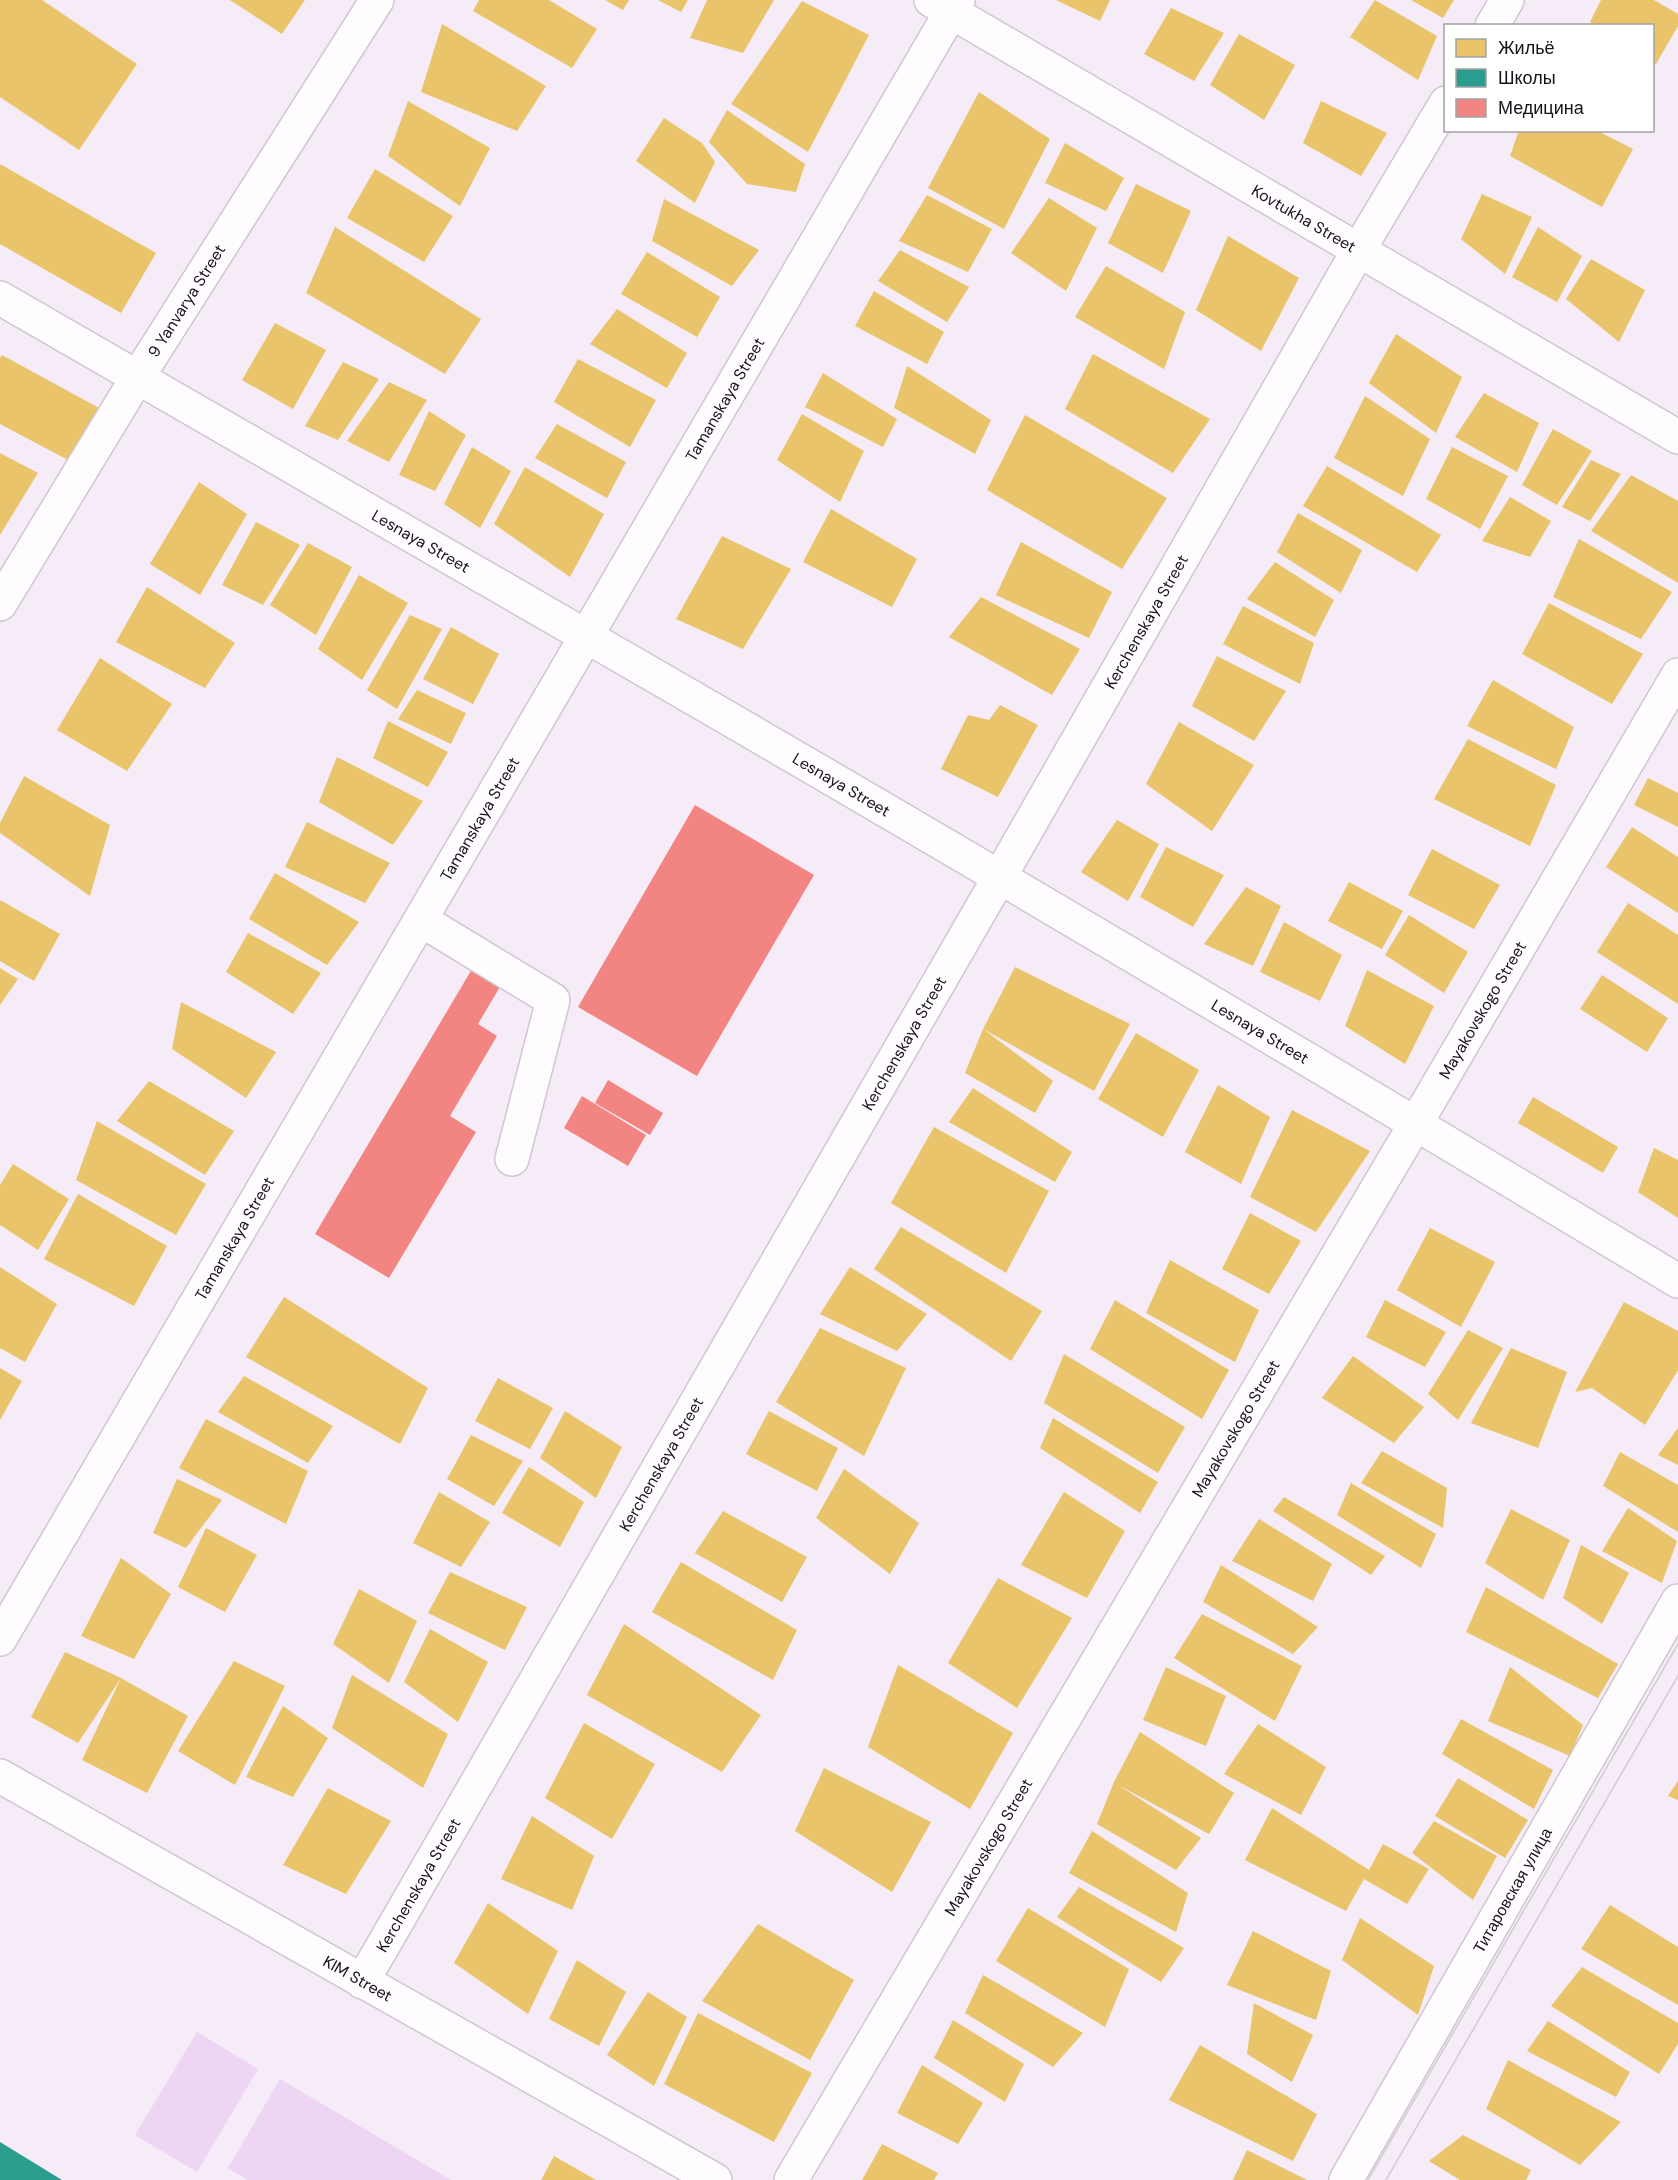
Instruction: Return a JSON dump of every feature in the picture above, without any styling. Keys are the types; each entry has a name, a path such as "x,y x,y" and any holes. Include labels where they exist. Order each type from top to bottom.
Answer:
{"street":[{"name":"9 Yanvarya Street","path":"0,604 137,378 377,0"},
{"path":"1493,24 1507,0"},
{"name":"Kovtukha Street","path":"947,4 1358,251 1678,437"},
{"name":"Tamanskaya Street","path":"0,1639 587,636 947,4"},
{"name":"Kerchenskaya Street","path":"362,1982 1358,251 1444,106"},
{"name":"Lesnaya Street","path":"0,298 587,636 1416,1124 1678,1281"},
{"name":"Mayakovskogo Street","path":"791,2180 1416,1124 1678,675"},
{"path":"421,920 553,1000 512,1159"},
{"name":"Титаровская улица","path":"1346,2180 1678,1601"},
{"name":"KIM Street","path":"0,1776 715,2180"}],"shaded area":[{"path":"197,2032 258,2069 197,2172 135,2135"},
{"path":"280,2079 451,2180 248,2180 228,2168"}],"building: Жильё":[{"path":"0,0 42,0 137,64 79,150 0,97"},
{"path":"230,0 305,0 282,34"},
{"path":"479,0 549,0 597,29 572,68 473,11"},
{"path":"605,0 629,0 623,10"},
{"path":"658,0 688,0 681,12"},
{"path":"707,0 774,0 743,53 690,38"},
{"path":"1056,0 1110,0 1100,21"},
{"path":"1375,0 1437,36 1418,80 1350,37"},
{"path":"1411,0 1454,0 1443,18"},
{"path":"1601,0 1654,0 1678,14 1678,26 1656,64 1654,63 1654,24 1592,24 1590,22"},
{"path":"802,1 869,35 808,152 731,104"},
{"path":"1171,8 1224,33 1194,81 1144,54"},
{"path":"442,24 546,86 517,131 421,92"},
{"path":"1239,34 1295,65 1264,120 1210,85"},
{"path":"979,92 1050,139 1004,229 928,188"},
{"path":"408,101 490,148 460,206 388,156"},
{"path":"1321,101 1387,133 1361,176 1303,143"},
{"path":"727,110 805,164 796,192 747,184 709,142"},
{"path":"664,118 702,143 715,162 695,203 636,161"},
{"path":"1518,132 1600,132 1633,149 1602,207 1510,156"},
{"path":"1065,143 1124,178 1106,211 1045,183"},
{"path":"0,164 156,253 121,313 0,244"},
{"path":"375,169 453,216 424,262 347,218"},
{"path":"1136,184 1191,211 1163,273 1108,243"},
{"path":"1482,194 1532,217 1505,274 1461,239"},
{"path":"927,195 992,229 968,272 899,241"},
{"path":"1049,198 1097,228 1066,291 1011,253"},
{"path":"664,199 759,250 732,286 652,241"},
{"path":"335,227 481,319 445,374 306,293"},
{"path":"1538,227 1582,256 1557,302 1512,277"},
{"path":"1228,236 1299,278 1261,351 1196,310"},
{"path":"900,250 969,287 947,322 878,281"},
{"path":"647,252 720,297 697,337 621,294"},
{"path":"1591,259 1645,290 1619,342 1566,299"},
{"path":"1106,266 1185,312 1164,369 1075,317"},
{"path":"874,291 944,332 927,364 855,326"},
{"path":"617,309 687,353 667,388 590,344"},
{"path":"275,323 326,350 293,409 242,380"},
{"path":"1396,334 1462,377 1436,433 1369,383"},
{"path":"1093,354 1210,419 1173,473 1065,409"},
{"path":"2,355 99,408 68,460 0,424 0,358"},
{"path":"578,359 656,400 630,447 554,402"},
{"path":"343,362 379,379 338,440 305,426"},
{"path":"907,366 991,420 975,454 894,408"},
{"path":"823,373 897,419 883,447 805,407"},
{"path":"389,382 427,400 389,462 347,441"},
{"path":"1484,393 1539,423 1517,472 1455,437"},
{"path":"1365,396 1430,439 1403,496 1334,458"},
{"path":"429,411 466,435 435,491 399,475"},
{"path":"802,414 864,451 840,502 777,460"},
{"path":"1025,415 1167,498 1122,569 987,490"},
{"path":"557,424 626,462 607,498 535,458"},
{"path":"1553,429 1592,451 1557,505 1522,485"},
{"path":"472,447 511,471 480,528 444,504"},
{"path":"1452,447 1508,476 1480,529 1426,499"},
{"path":"0,453 38,473 0,535"},
{"path":"1591,460 1621,474 1590,521 1562,507"},
{"path":"1327,466 1441,535 1417,572 1303,506"},
{"path":"525,467 604,514 570,577 494,524"},
{"path":"1631,475 1678,501 1678,583 1591,531"},
{"path":"199,482 247,514 200,595 150,564"},
{"path":"1510,497 1551,521 1530,557 1482,541"},
{"path":"831,509 917,559 892,607 803,562"},
{"path":"1298,513 1362,550 1341,593 1277,552"},
{"path":"256,522 300,545 263,605 222,585"},
{"path":"722,536 791,569 743,649 676,619"},
{"path":"1579,539 1672,592 1641,639 1553,597"},
{"path":"1021,542 1112,592 1089,638 996,595"},
{"path":"308,543 352,567 316,635 270,605"},
{"path":"1275,562 1334,600 1315,637 1247,599"},
{"path":"359,575 408,603 362,680 318,649"},
{"path":"147,587 235,643 205,688 116,642"},
{"path":"981,597 1080,649 1052,695 949,637"},
{"path":"1549,603 1643,654 1612,704 1522,654"},
{"path":"1243,606 1314,643 1300,684 1223,644"},
{"path":"410,615 442,629 397,709 367,690"},
{"path":"451,627 499,654 473,704 423,679"},
{"path":"1217,656 1286,691 1254,741 1192,706"},
{"path":"100,658 172,704 127,771 57,730"},
{"path":"1493,680 1574,727 1556,769 1467,726"},
{"path":"417,690 466,713 451,744 398,719"},
{"path":"1000,705 1038,725 998,797 941,769 968,715 989,720"},
{"path":"388,721 448,752 428,787 373,758"},
{"path":"1179,722 1254,765 1212,831 1146,784"},
{"path":"1468,739 1556,785 1530,846 1434,799"},
{"path":"337,757 423,801 393,845 319,802"},
{"path":"24,776 110,825 90,896 0,833 0,823"},
{"path":"1648,778 1678,793 1678,827 1634,805"},
{"path":"1117,820 1159,844 1128,901 1081,872"},
{"path":"307,822 390,863 365,903 285,867"},
{"path":"1632,827 1678,857 1678,913 1606,867"},
{"path":"1166,847 1224,875 1193,927 1140,897"},
{"path":"1432,849 1500,885 1474,929 1408,895"},
{"path":"275,873 359,922 327,965 249,919"},
{"path":"1349,882 1403,911 1382,949 1328,921"},
{"path":"1246,887 1281,906 1253,966 1204,944"},
{"path":"0,900 60,934 34,981 0,961"},
{"path":"1628,903 1678,935 1678,1004 1597,952"},
{"path":"1409,915 1468,952 1444,993 1385,955"},
{"path":"1284,922 1342,955 1320,1001 1260,972"},
{"path":"248,933 321,973 293,1014 226,972"},
{"path":"1015,967 1130,1024 1094,1091 983,1029"},
{"path":"0,968 18,979 0,1005"},
{"path":"1367,970 1434,1006 1405,1064 1345,1026"},
{"path":"1602,975 1668,1018 1647,1052 1580,1009"},
{"path":"181,1002 276,1052 246,1098 172,1049"},
{"path":"983,1029 1053,1081 1035,1113 965,1073"},
{"path":"1136,1033 1199,1070 1163,1137 1098,1099"},
{"path":"149,1081 234,1131 205,1175 117,1121"},
{"path":"1218,1085 1270,1117 1241,1184 1185,1152"},
{"path":"973,1088 1072,1152 1055,1182 949,1122"},
{"path":"1533,1097 1618,1147 1603,1173 1518,1123"},
{"path":"1292,1110 1370,1151 1316,1232 1250,1197"},
{"path":"97,1121 206,1184 176,1235 76,1180"},
{"path":"934,1127 1049,1191 1006,1273 891,1203"},
{"path":"1654,1148 1678,1160 1678,1218 1638,1192"},
{"path":"13,1164 69,1199 38,1250 0,1225 0,1185"},
{"path":"78,1194 167,1246 134,1306 44,1259"},
{"path":"1250,1213 1301,1241 1269,1294 1222,1269"},
{"path":"901,1227 1042,1311 1011,1361 874,1269"},
{"path":"1430,1228 1495,1262 1461,1327 1397,1290"},
{"path":"1170,1260 1259,1310 1235,1362 1146,1313"},
{"path":"0,1267 57,1304 25,1362 0,1348"},
{"path":"850,1267 927,1314 897,1351 820,1314"},
{"path":"284,1297 428,1388 400,1444 246,1357"},
{"path":"1115,1300 1229,1370 1202,1419 1090,1349"},
{"path":"1385,1300 1446,1332 1425,1367 1366,1337"},
{"path":"1624,1302 1678,1331 1678,1370 1645,1425 1592,1388 1575,1392"},
{"path":"820,1328 906,1368 864,1456 776,1402"},
{"path":"1468,1330 1503,1348 1458,1420 1428,1394"},
{"path":"1511,1348 1567,1372 1538,1448 1471,1423"},
{"path":"1064,1354 1185,1427 1158,1473 1044,1403"},
{"path":"1353,1356 1424,1407 1394,1443 1322,1398"},
{"path":"0,1368 22,1381 0,1420"},
{"path":"244,1376 333,1426 308,1463 218,1412"},
{"path":"498,1378 553,1408 530,1449 475,1421"},
{"path":"565,1411 622,1447 596,1498 540,1458"},
{"path":"769,1411 838,1448 817,1491 746,1454"},
{"path":"1053,1418 1158,1482 1140,1513 1040,1448"},
{"path":"206,1419 308,1471 286,1524 179,1468"},
{"path":"1678,1428 1678,1465 1658,1455"},
{"path":"471,1435 523,1461 494,1506 447,1479"},
{"path":"1382,1451 1447,1488 1443,1528 1361,1483"},
{"path":"1620,1452 1678,1485 1678,1532 1603,1486"},
{"path":"529,1467 584,1502 560,1547 502,1513"},
{"path":"844,1469 919,1523 890,1574 816,1518"},
{"path":"177,1479 222,1500 186,1548 153,1533"},
{"path":"1351,1483 1436,1534 1421,1568 1337,1515"},
{"path":"439,1492 490,1522 461,1567 413,1543"},
{"path":"1064,1492 1125,1531 1087,1598 1021,1565"},
{"path":"1284,1497 1385,1556 1371,1575 1273,1511"},
{"path":"1628,1508 1677,1541 1662,1583 1602,1551"},
{"path":"1511,1509 1570,1540 1543,1600 1485,1563"},
{"path":"723,1511 807,1557 782,1602 695,1553"},
{"path":"1259,1519 1332,1564 1313,1601 1232,1561"},
{"path":"206,1528 257,1555 225,1612 178,1587"},
{"path":"1581,1545 1629,1573 1602,1624 1563,1598"},
{"path":"121,1558 171,1594 134,1659 81,1636"},
{"path":"681,1562 797,1630 773,1680 652,1612"},
{"path":"1221,1565 1318,1627 1293,1654 1203,1602"},
{"path":"450,1572 527,1607 505,1650 428,1613"},
{"path":"998,1578 1072,1618 1017,1708 948,1663"},
{"path":"1486,1587 1618,1664 1598,1698 1466,1632"},
{"path":"359,1589 417,1621 389,1683 333,1644"},
{"path":"1202,1614 1302,1666 1275,1721 1174,1658"},
{"path":"624,1624 761,1715 722,1772 587,1695"},
{"path":"430,1629 488,1662 458,1722 404,1682"},
{"path":"65,1652 121,1678 78,1743 31,1717"},
{"path":"234,1661 285,1686 235,1785 178,1751"},
{"path":"898,1665 1013,1733 970,1809 868,1747"},
{"path":"1166,1667 1226,1696 1206,1746 1143,1720"},
{"path":"1510,1667 1583,1725 1570,1756 1488,1721"},
{"path":"352,1675 448,1734 423,1788 332,1728"},
{"path":"121,1678 188,1716 147,1793 82,1760"},
{"path":"283,1706 328,1738 293,1797 246,1777"},
{"path":"1461,1719 1553,1770 1534,1809 1442,1754"},
{"path":"584,1723 655,1764 612,1839 545,1798"},
{"path":"1258,1724 1326,1767 1301,1815 1224,1774"},
{"path":"1140,1732 1234,1793 1209,1834 1118,1785 1201,1838 1176,1870 1097,1824 1114,1782"},
{"path":"824,1768 931,1822 892,1892 795,1831"},
{"path":"1458,1778 1528,1820 1505,1858 1435,1816"},
{"path":"1678,1781 1678,1800 1668,1796"},
{"path":"328,1788 391,1821 346,1894 283,1865"},
{"path":"1272,1808 1369,1870 1383,1844 1429,1869 1407,1904 1364,1879 1346,1911 1245,1860"},
{"path":"532,1816 594,1856 572,1910 501,1879"},
{"path":"1434,1821 1497,1856 1473,1900 1412,1853"},
{"path":"1092,1831 1188,1893 1176,1932 1069,1873"},
{"path":"1079,1887 1184,1948 1161,1982 1057,1917"},
{"path":"488,1903 558,1951 528,2014 454,1963"},
{"path":"1610,1905 1678,1947 1678,2005 1581,1949"},
{"path":"1028,1908 1129,1969 1105,2027 996,1961"},
{"path":"1360,1918 1434,1966 1418,2015 1342,1960"},
{"path":"758,1924 854,1980 810,2060 702,2001"},
{"path":"1253,1931 1331,1971 1316,2020 1227,1985"},
{"path":"577,1960 626,1992 599,2046 549,2019"},
{"path":"1582,1967 1678,2023 1678,2044 1659,2074 1551,2006"},
{"path":"983,1975 1083,2033 1053,2067 965,2013"},
{"path":"648,1992 687,2017 654,2086 607,2055"},
{"path":"1254,2003 1313,2035 1292,2082 1247,2054"},
{"path":"698,2013 812,2073 774,2142 664,2084"},
{"path":"953,2020 1024,2064 1005,2102 934,2058"},
{"path":"1548,2021 1630,2072 1616,2097 1527,2051"},
{"path":"1200,2045 1317,2114 1293,2161 1169,2100"},
{"path":"1508,2060 1621,2122 1580,2165 1486,2109"},
{"path":"922,2065 983,2103 958,2144 897,2113"},
{"path":"1463,2135 1531,2170 1526,2180 1460,2180 1429,2161"},
{"path":"882,2144 938,2173 934,2180 862,2180"},
{"path":"1247,2150 1307,2180 1233,2180"},
{"path":"554,2156 596,2180 541,2180"}],"building: Школы":[{"path":"0,2142 62,2180 0,2180"}],"building: Медицина":[{"path":"695,805 814,875 697,1076 578,1007"},
{"path":"475,964 504,980 478,1024 497,1036 450,1116 476,1132 389,1278 315,1234"},
{"path":"608,1080 663,1113 650,1135 595,1103"},
{"path":"582,1096 646,1135 628,1166 564,1128"}],"tram line":[{"path":"1368,2180 1678,1644"},
{"path":"1386,2180 1678,1676"}]}
